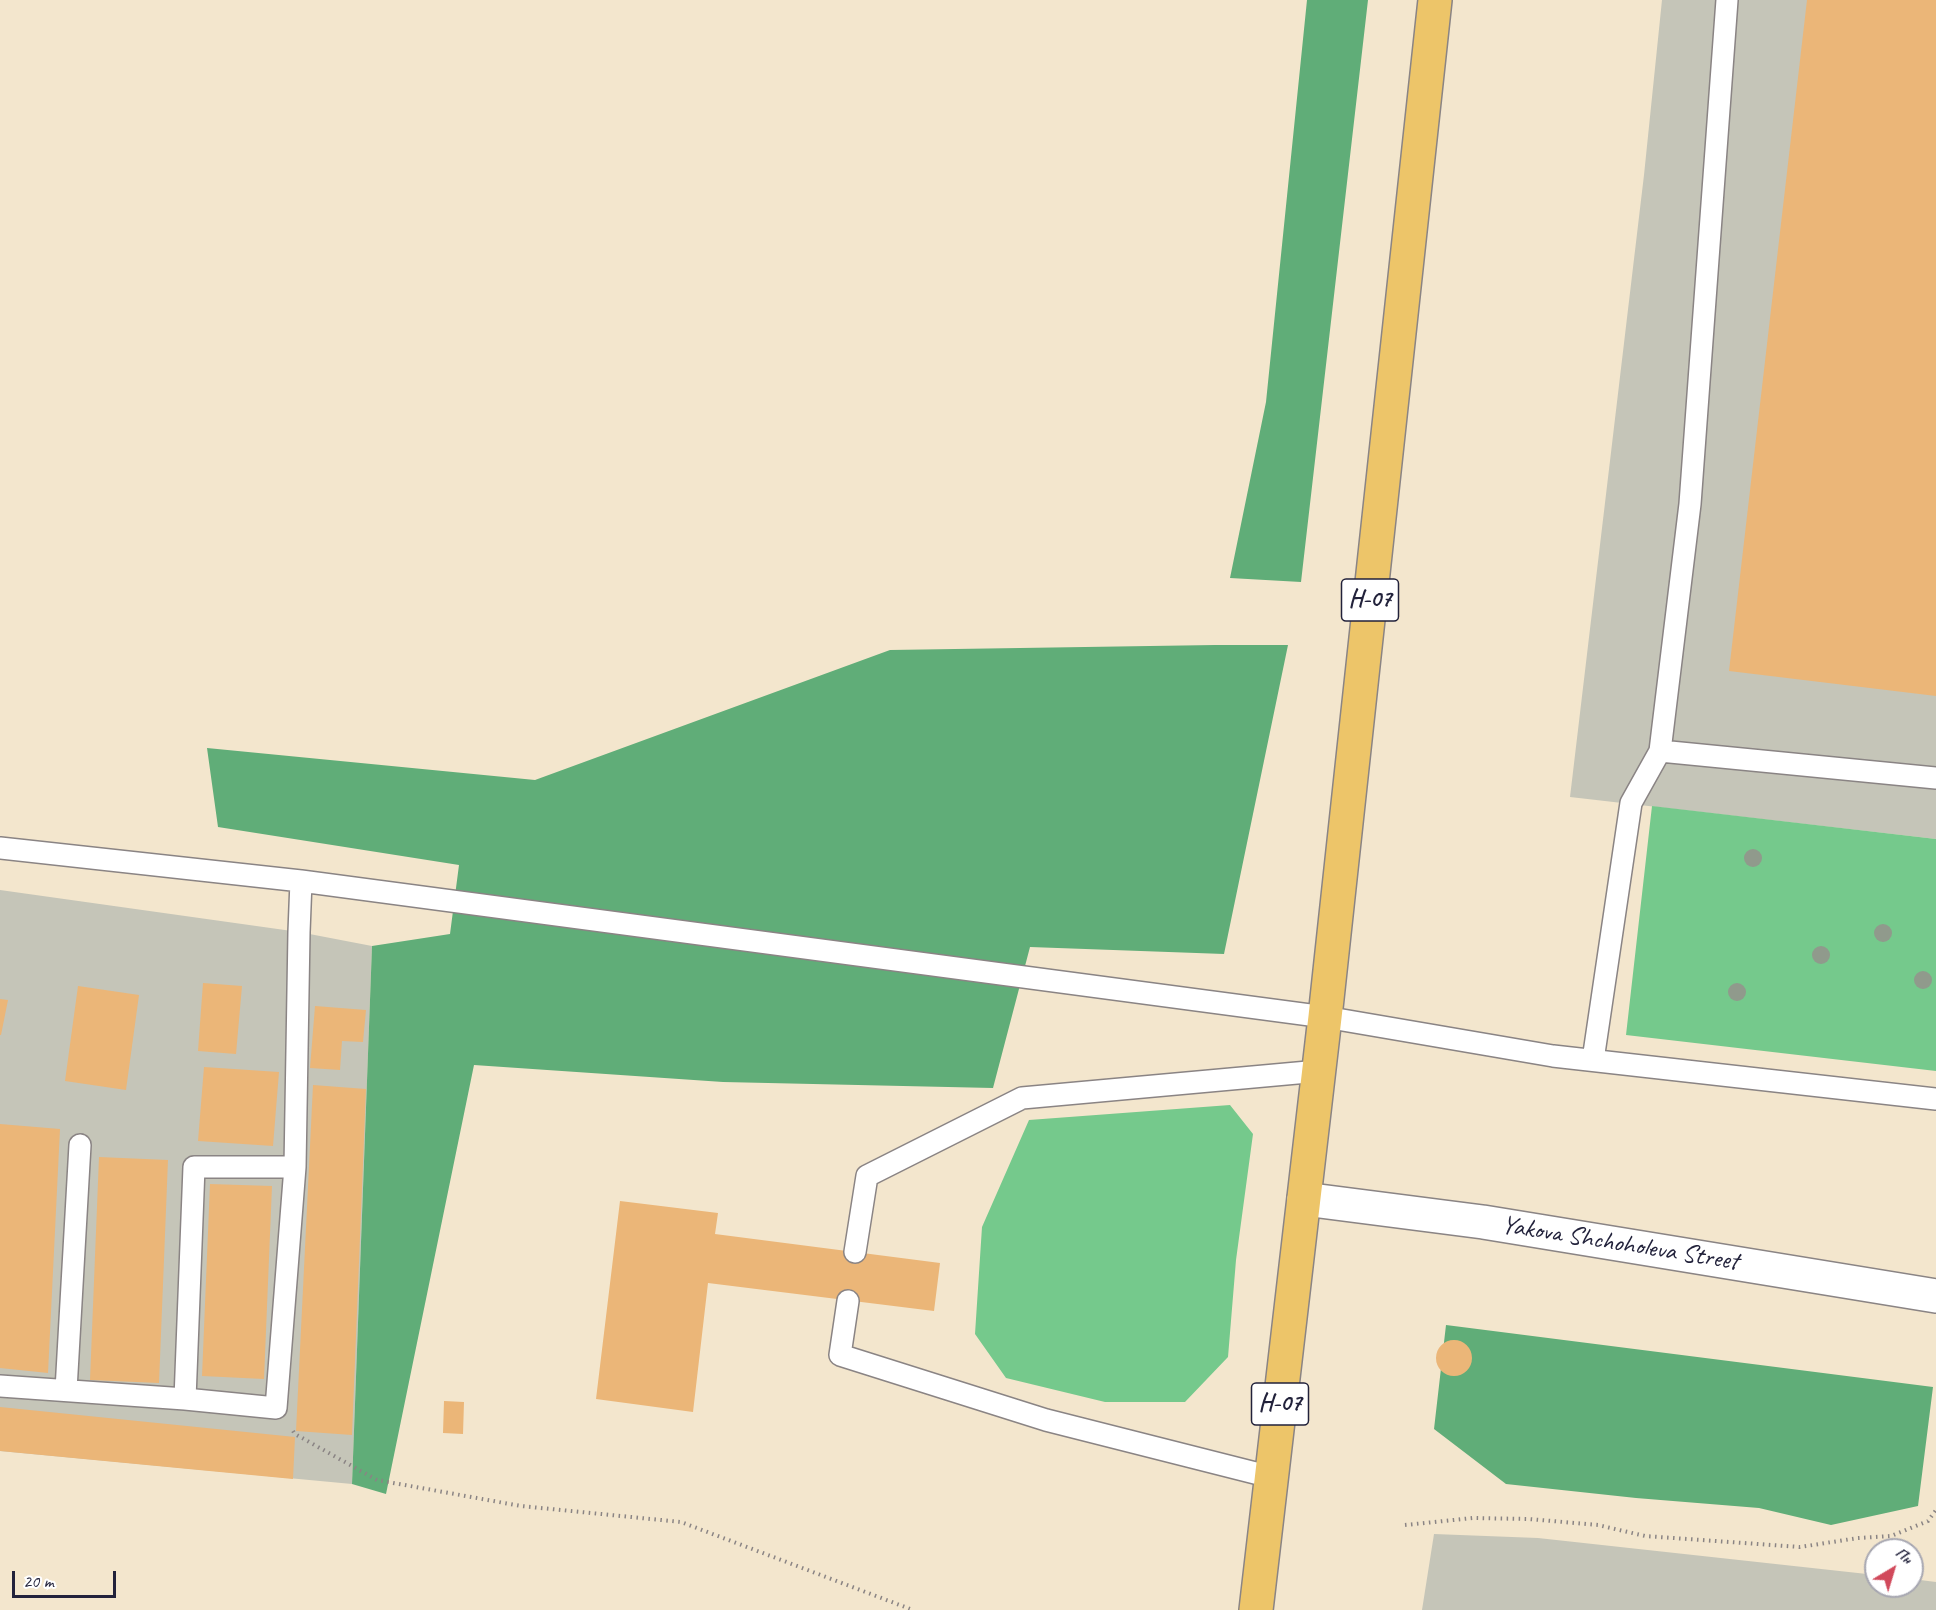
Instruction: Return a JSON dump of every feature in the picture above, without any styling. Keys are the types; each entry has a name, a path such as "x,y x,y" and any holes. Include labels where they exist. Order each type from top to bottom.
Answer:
{"main road":[{"name":"Н-07","path":"1256,1610 1304,1199 1435,0"}],"street":[{"name":"Yakova Shchoholeva Street","path":"1304,1199 1483,1222 1936,1296"}],"lane":[{"path":"1593,1060 1631,803 1660,751 1690,504 1727,0"},
{"path":"1660,751 1936,778"},
{"path":"0,848 301,881 1324,1017 1553,1056 1936,1099"},
{"path":"0,1386 276,1408 295,1167 298,932 301,881"},
{"path":"855,1252 867,1176 1022,1098 1318,1071"},
{"path":"66,1390 80,1145"},
{"path":"185,1399 194,1167 295,1167"},
{"path":"848,1301 840,1355 1046,1420 1271,1477"}],"path":[{"path":"276,1408 295,1434 377,1480 521,1506 681,1522 913,1610"},
{"path":"1405,1525 1473,1518 1528,1519 1598,1525 1645,1536 1800,1547 1858,1538 1891,1536 1928,1521 1936,1510"}],"shaded area":[{"path":"1662,0 1936,0 1936,839 1570,797 1644,175"},
{"path":"0,890 299,932 372,946 352,1484 0,1451"},
{"path":"1434,1534 1538,1538 1864,1574 1864,1598 1924,1598 1924,1580 1936,1582 1936,1610 1422,1610"}],"green space":[{"path":"1307,0 1368,0 1301,582 1230,578 1266,402"},
{"path":"1288,645 1224,954 1030,947 993,1088 723,1082 474,1065 386,1494 352,1484 372,946 450,934 459,865 218,827 207,748 535,780 890,650"},
{"path":"1652,806 1936,839 1936,1071 1626,1035"},
{"path":"1230,1105 1253,1134 1236,1260 1228,1357 1185,1402 1105,1402 1006,1378 975,1334 982,1227 1029,1120"},
{"path":"1446,1325 1933,1387 1918,1506 1831,1525 1759,1508 1506,1484 1434,1429"}],"building":[{"path":"1807,0 1936,0 1936,696 1729,671"},
{"path":"203,983 242,986 236,1054 198,1051"},
{"path":"78,986 139,995 126,1090 65,1081"},
{"path":"0,999 8,1000 1,1035 0,1035"},
{"path":"315,1006 366,1010 363,1042 342,1041 340,1070 310,1068"},
{"path":"204,1067 279,1072 273,1146 198,1141"},
{"path":"313,1085 366,1089 352,1435 296,1431"},
{"path":"0,1124 60,1129 48,1373 0,1368"},
{"path":"99,1157 168,1160 159,1383 90,1380"},
{"path":"210,1184 272,1186 264,1379 202,1376"},
{"path":"620,1201 718,1213 715,1234 940,1263 934,1311 708,1283 693,1412 596,1399"},
{"path":"1454,1340 1467,1345 1472,1358 1467,1371 1454,1376 1441,1371 1436,1358 1441,1345"},
{"path":"444,1401 464,1402 463,1434 443,1433"},
{"path":"0,1407 295,1437 293,1479 0,1451"}]}
